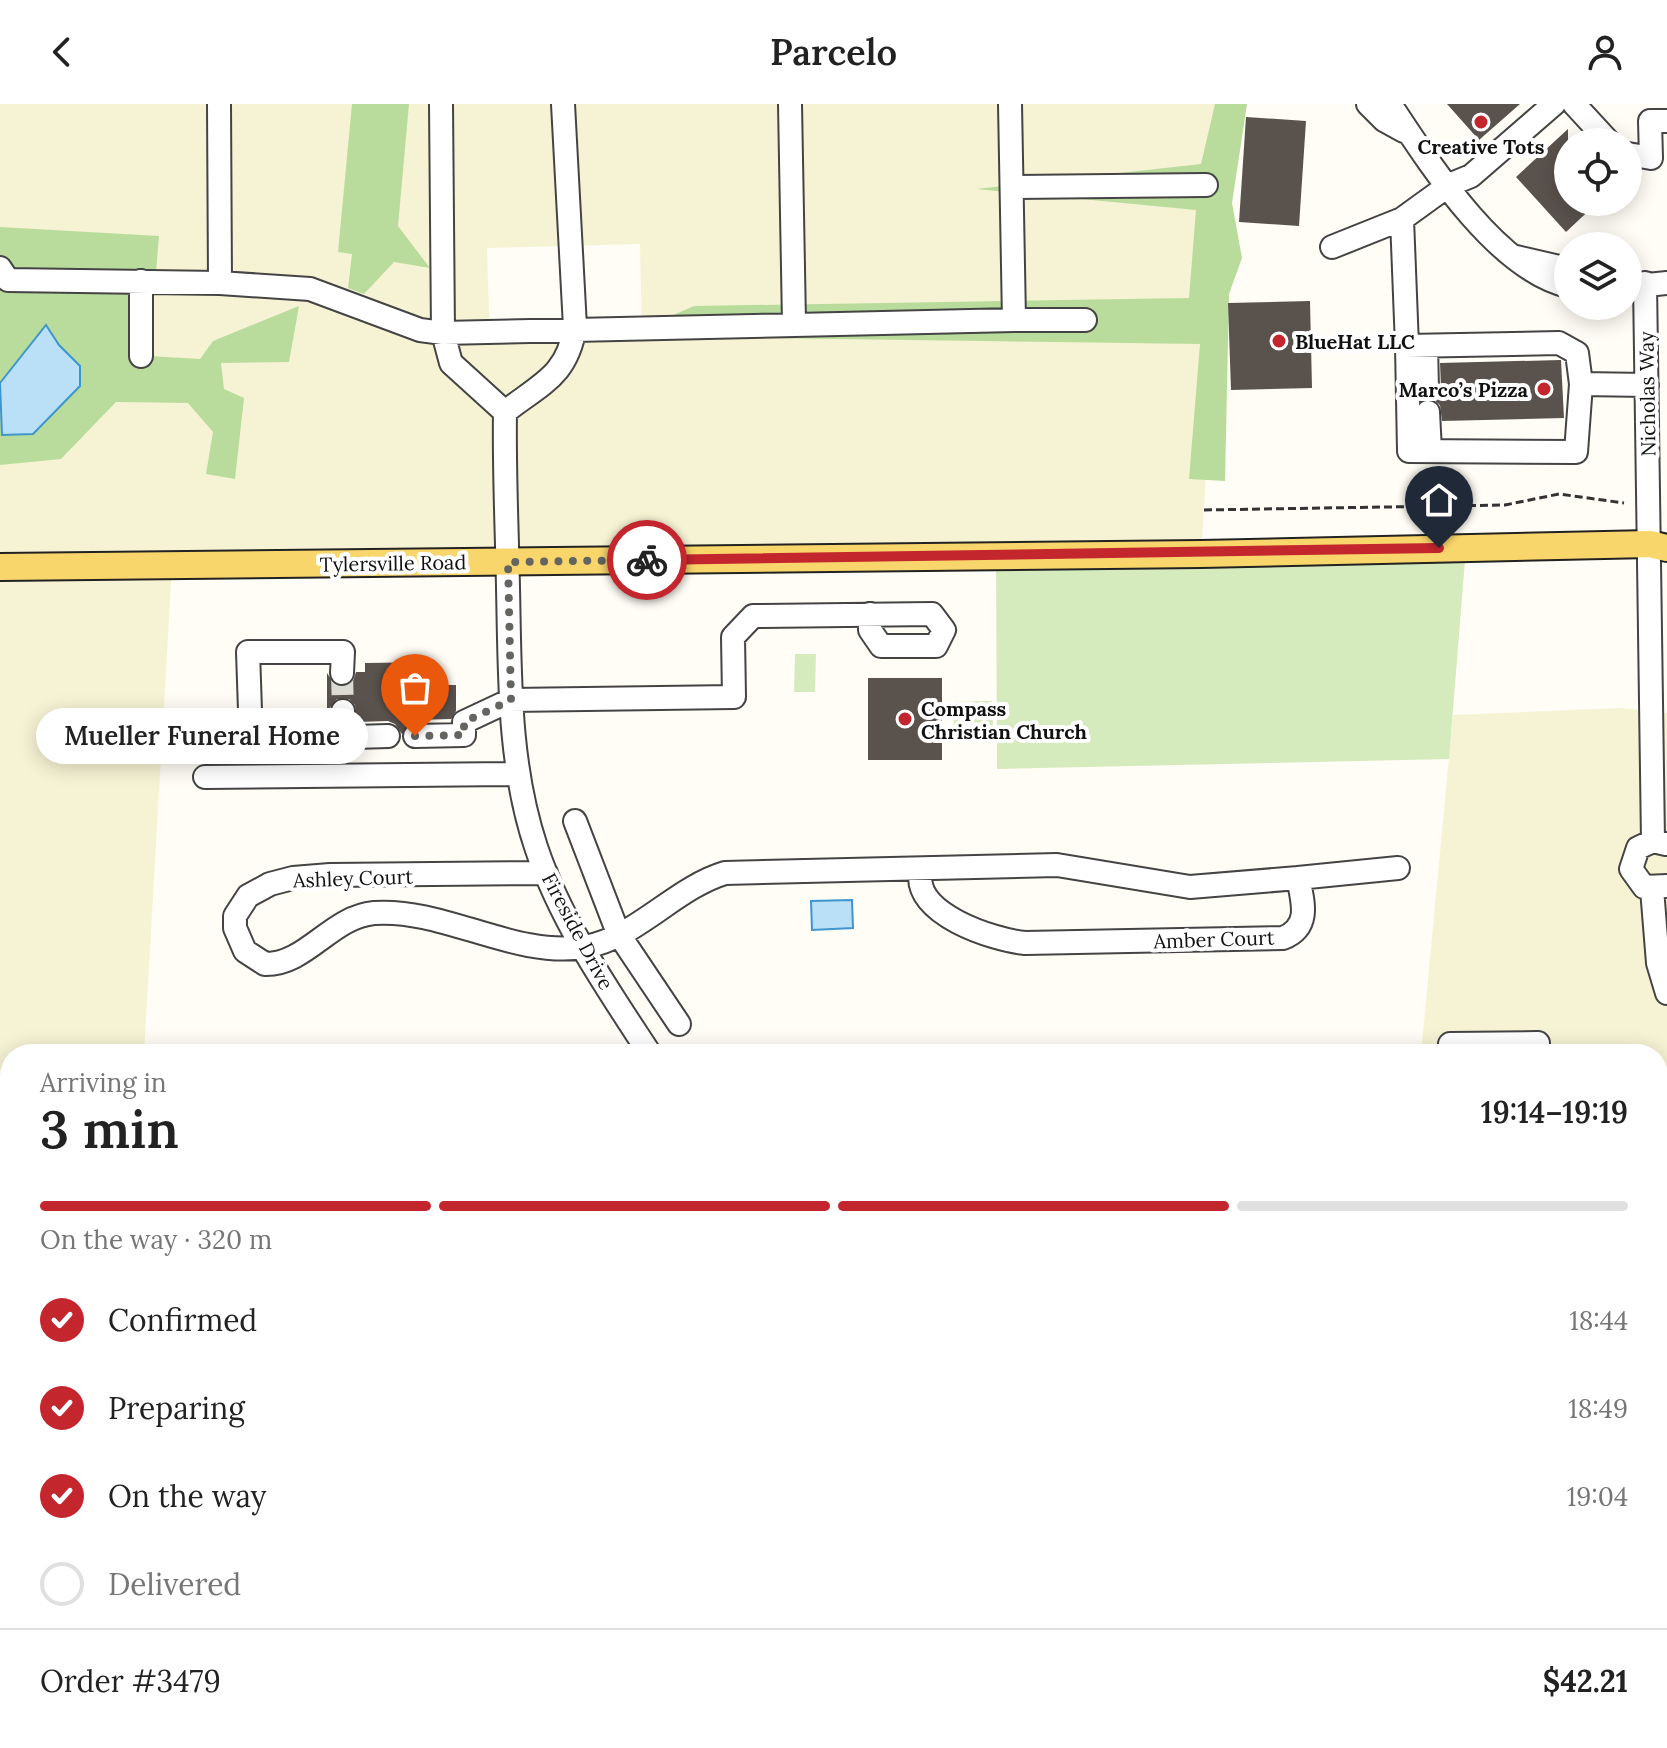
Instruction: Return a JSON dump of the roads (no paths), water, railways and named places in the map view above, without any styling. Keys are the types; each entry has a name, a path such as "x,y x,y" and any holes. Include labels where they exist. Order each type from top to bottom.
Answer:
{"main road":[{"name":"Tylersville Road","path":"0,567 1661,543"}],"street":[{"path":"219,104 220,283"},
{"path":"441,104 443,333 451,363 505,412 559,370 570,355 575,327 563,104"},
{"path":"790,104 794,323"},
{"path":"1010,104 1014,320"},
{"path":"1368,104 1384,120 1405,132"},
{"path":"1390,104 1405,132 1480,224 1534,275 1554,281"},
{"path":"1332,247 1402,219 1449,185 1471,176 1554,104"},
{"path":"1574,104 1596,128"},
{"path":"1642,156 1651,158 1656,115"},
{"path":"1013,187 1206,185"},
{"path":"1402,219 1416,346 1427,388"},
{"path":"1514,257 1554,266"},
{"path":"0,268 8,280 220,283 310,289 420,330 443,333 575,327 1085,320"},
{"path":"141,281 141,356"},
{"name":"Nicholas Way","path":"1642,283 1654,391 1661,543 1660,842"},
{"path":"1559,343 1577,353 1581,384 1576,452 1409,451 1416,346 1559,343"},
{"path":"1581,384 1654,391"},
{"name":"Fireside Drive","path":"505,412 511,700 518,774 536,847 546,873 582,947 644,1044"},
{"path":"1428,412 1430,451"},
{"path":"415,736 464,735 464,722 511,700 734,697 733,637 753,616 870,614"},
{"path":"342,673 343,652 248,652 251,740 388,736"},
{"path":"343,711 343,738"},
{"path":"205,777 518,774"},
{"path":"575,821 618,933 679,1024"},
{"path":"1660,842 1638,848 1631,869 1638,882 1659,888 1658,963 1667,993"},
{"path":"582,947 618,933 702,882 725,873 921,871 1057,865 1190,887 1398,868"},
{"name":"Amber Court","path":"921,871 919,878 926,894 945,914 988,937 1025,943 1283,938 1295,934 1302,924 1298,878"},
{"name":"Ashley Court","path":"546,873 293,878 248,896 239,905 235,928 245,951 265,964 289,960 339,924 374,913 410,916 539,945 582,947"},
{"path":"1450,1044 1538,1044"}],"water":[{"path":"46,325 59,345 80,366 80,386 33,434 2,435 0,383"},
{"path":"852,900 853,928 812,930 811,901"}],"tunnel":[{"path":"342,673 343,711"}],"place":[{"name":"Creative Tots","path":"1481,122"},
{"name":"BlueHat LLC","path":"1279,341"},
{"name":"Marco’s Pizza","path":"1544,389"},
{"name":"Compass Christian Church","path":"905,719"},
{"name":"Mueller Funeral Home","path":"415,736"}]}
